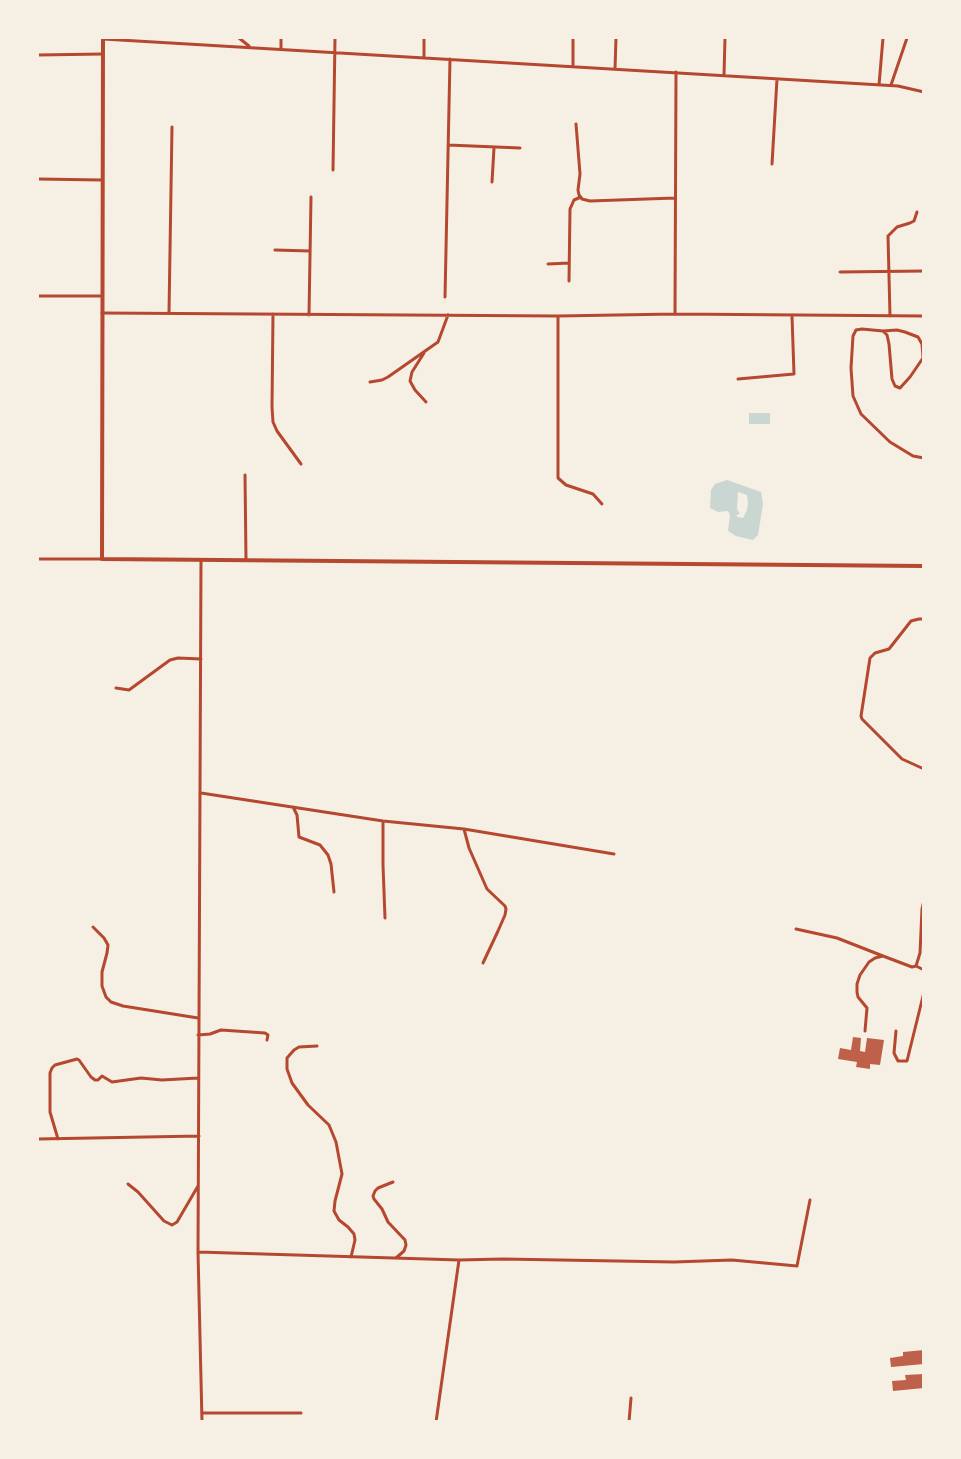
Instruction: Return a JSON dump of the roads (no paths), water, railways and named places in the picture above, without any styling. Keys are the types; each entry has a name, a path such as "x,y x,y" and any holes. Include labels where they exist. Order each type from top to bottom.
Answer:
{"street":[{"path":"102,559 103,38 891,85 924,92"},
{"path":"239,38 250,47"},
{"path":"281,38 281,49"},
{"path":"333,170 335,38"},
{"path":"424,38 424,58"},
{"path":"573,38 573,66"},
{"path":"615,38 615,69"},
{"path":"724,75 725,38"},
{"path":"879,85 883,38"},
{"path":"891,85 907,38"},
{"path":"38,55 103,54"},
{"path":"445,297 450,59"},
{"path":"675,314 676,72"},
{"path":"772,164 777,79"},
{"path":"576,124 580,174 578,190 581,197 590,201 675,198"},
{"path":"169,313 172,127"},
{"path":"448,145 520,148"},
{"path":"492,182 494,148"},
{"path":"38,179 102,180"},
{"path":"309,315 311,197"},
{"path":"569,281 570,209 574,200 581,197"},
{"path":"890,316 888,236 897,227 914,221 917,212"},
{"path":"275,250 310,251"},
{"path":"548,264 569,263"},
{"path":"840,272 924,271"},
{"path":"38,296 102,296"},
{"path":"102,313 924,316"},
{"path":"273,314 273,422 301,464"},
{"path":"370,382 388,377 439,340 448,315"},
{"path":"558,316 558,478 566,485 593,494 602,504"},
{"path":"738,379 794,374 792,316"},
{"path":"883,331 887,335 889,344 892,379 895,386 900,388 923,358 922,344 918,337 897,330 856,330 851,368 853,396 861,414 890,442 913,456 924,458"},
{"path":"424,351 412,372 410,381 426,402"},
{"path":"245,475 246,560"},
{"path":"38,559 924,566"},
{"path":"201,560 198,1252 202,1422"},
{"path":"924,620 911,621 889,649 875,653 870,658 861,716 902,759 924,769"},
{"path":"116,688 129,690 170,660 201,658"},
{"path":"201,793 383,821 464,829 614,854"},
{"path":"293,807 297,815 298,837 320,846 332,864 334,892"},
{"path":"383,821 385,918"},
{"path":"464,829 469,848 487,889 506,909 502,923 483,963"},
{"path":"916,966 920,953 924,900"},
{"path":"93,927 108,945 102,972 102,986 111,1002 198,1018"},
{"path":"796,929 837,938 924,970"},
{"path":"865,1031 867,1008 858,997 857,984 869,962 883,956"},
{"path":"896,1031 894,1053 898,1061 907,1061 924,992"},
{"path":"198,1035 221,1030 265,1033 269,1036 267,1040"},
{"path":"317,1046 299,1047 294,1050 287,1058 287,1069 291,1083 308,1105 329,1125 336,1142 342,1174 334,1211 339,1220 354,1234 351,1257"},
{"path":"58,1139 50,1112 50,1073 55,1065 77,1059 91,1077 96,1080 101,1076 112,1082 141,1078 162,1080 198,1078"},
{"path":"38,1139 199,1136"},
{"path":"393,1182 378,1188 373,1196 388,1222 406,1243 404,1251 396,1258"},
{"path":"128,1184 164,1221 172,1225 177,1222 199,1185"},
{"path":"198,1252 459,1260 674,1262 732,1260 797,1266 810,1200"},
{"path":"436,1422 459,1260"},
{"path":"628,1422 631,1398"},
{"path":"202,1413 301,1413"}]}
